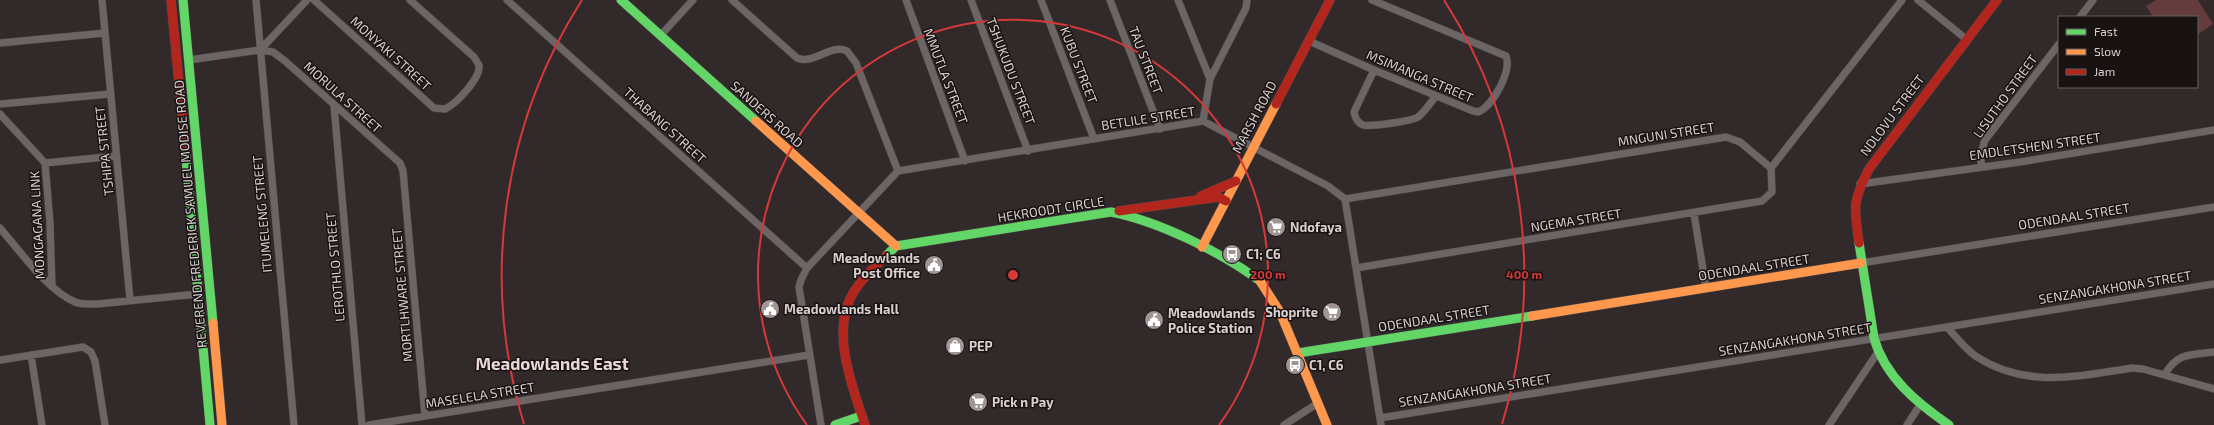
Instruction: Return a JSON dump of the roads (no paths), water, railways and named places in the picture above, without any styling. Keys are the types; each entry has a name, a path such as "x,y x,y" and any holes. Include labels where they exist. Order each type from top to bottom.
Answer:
{"street":[{"name":"TSHIPA STREET","path":"102,0 130,300"},
{"name":"REVEREND FREDERICK SAMUEL MODISE ROAD","path":"171,0 210,425"},
{"name":"REVEREND FREDERICK SAMUEL MODISE ROAD","path":"183,0 222,425"},
{"name":"ITUMELENG STREET","path":"256,0 294,425"},
{"path":"189,60 260,50 307,0"},
{"name":"MONYAKI STREET","path":"314,0 434,108 445,109 458,100 475,78 479,65 474,57 410,0"},
{"name":"THABANG STREET","path":"507,0 807,268"},
{"name":"SANDERS ROAD","path":"621,0 896,246"},
{"path":"660,36 693,0"},
{"path":"732,0 797,58 811,59 838,49 847,51 856,63 898,171 807,268 801,280 800,287 809,355 821,425"},
{"name":"MMUTLA STREET","path":"906,0 965,161"},
{"name":"TSHUKUDU STREET","path":"971,0 1028,150"},
{"name":"KUBU STREET","path":"1041,0 1094,139"},
{"name":"TAU STREET","path":"1110,0 1160,129"},
{"path":"1178,0 1210,79"},
{"path":"1203,121 1210,79 1246,8 1247,0"},
{"name":"MARSH ROAD","path":"1202,247 1330,0"},
{"name":"MSIMANGA STREET","path":"1309,41 1473,111 1483,110 1496,94 1508,68 1507,58 1502,53 1372,0"},
{"path":"1772,168 1902,0"},
{"path":"1918,0 1966,39"},
{"name":"NDLOVU STREET","path":"1949,425 1920,405 1890,372 1878,352 1874,338 1862,263 1854,209 1855,197 1860,184 1878,155 1997,0"},
{"path":"2081,16 2093,0"},
{"path":"0,43 105,33"},
{"name":"LISUTHO STREET","path":"1982,167 1980,156 1985,140 2058,45"},
{"name":"MORULA STREET","path":"260,50 278,54 334,106 398,161 403,171"},
{"path":"1374,70 1354,112 1356,119 1363,125 1374,125 1415,119 1423,113 1436,96"},
{"path":"0,104 110,94"},
{"name":"LEROTHLO STREET","path":"334,106 362,425"},
{"path":"0,114 45,163 116,156"},
{"name":"BETLILE STREET","path":"898,171 1203,121 1328,186 1345,199"},
{"name":"EMDLETSHENI STREET","path":"1860,184 1982,167 2214,130"},
{"name":"MNGUNI STREET","path":"1345,199 1726,137 1740,142 1772,168"},
{"name":"MONGAGANA LINK","path":"45,163 52,286"},
{"name":"NGEMA STREET","path":"1356,268 1694,214 1766,200 1770,196 1772,187 1772,168"},
{"name":"MORTLHWARE STREET","path":"403,171 425,416"},
{"path":"1188,201 1236,181"},
{"path":"1111,212 1218,197 1226,200"},
{"path":"1345,199 1380,421"},
{"name":"ODENDAAL STREET","path":"1298,354 2214,207"},
{"name":"HEKROODT CIRCLE","path":"896,246 1111,212 1136,217 1202,247 1246,271 1262,283 1273,300 1298,354 1327,425"},
{"path":"1694,214 1706,288"},
{"path":"0,228 52,286 68,298 83,305 198,294"},
{"path":"865,425 846,366 844,330 847,310 854,291 863,279 896,246"},
{"name":"SENZANGAKHONA STREET","path":"1380,421 1874,338 2214,284"},
{"path":"1947,327 1976,356 2012,372 2039,379 2058,379 2132,368 2165,374 2214,389"},
{"path":"0,360 83,347 91,352 95,361 106,425"},
{"path":"1829,425 1878,352"},
{"path":"2165,374 2172,363 2179,357 2214,352"},
{"path":"31,355 42,425"},
{"name":"MASELELA STREET","path":"369,425 809,355"},
{"path":"1284,425 1318,403"},
{"path":"1907,425 1920,405"},
{"path":"835,425 861,416"}],"place":[{"name":"Ndofaya","path":"1276,227"},
{"name":"C1; C6","path":"1232,254"},
{"name":"Meadowlands Post Office","path":"934,265"},
{"name":"Meadowlands Hall","path":"770,309"},
{"name":"Shoprite","path":"1332,312"},
{"name":"Meadowlands Police Station","path":"1154,320"},
{"name":"PEP","path":"955,346"},
{"name":"C1, C6","path":"1295,365"},
{"name":"Pick n Pay","path":"978,402"}],"district":[{"name":"Meadowlands East","path":"552,364"}]}
